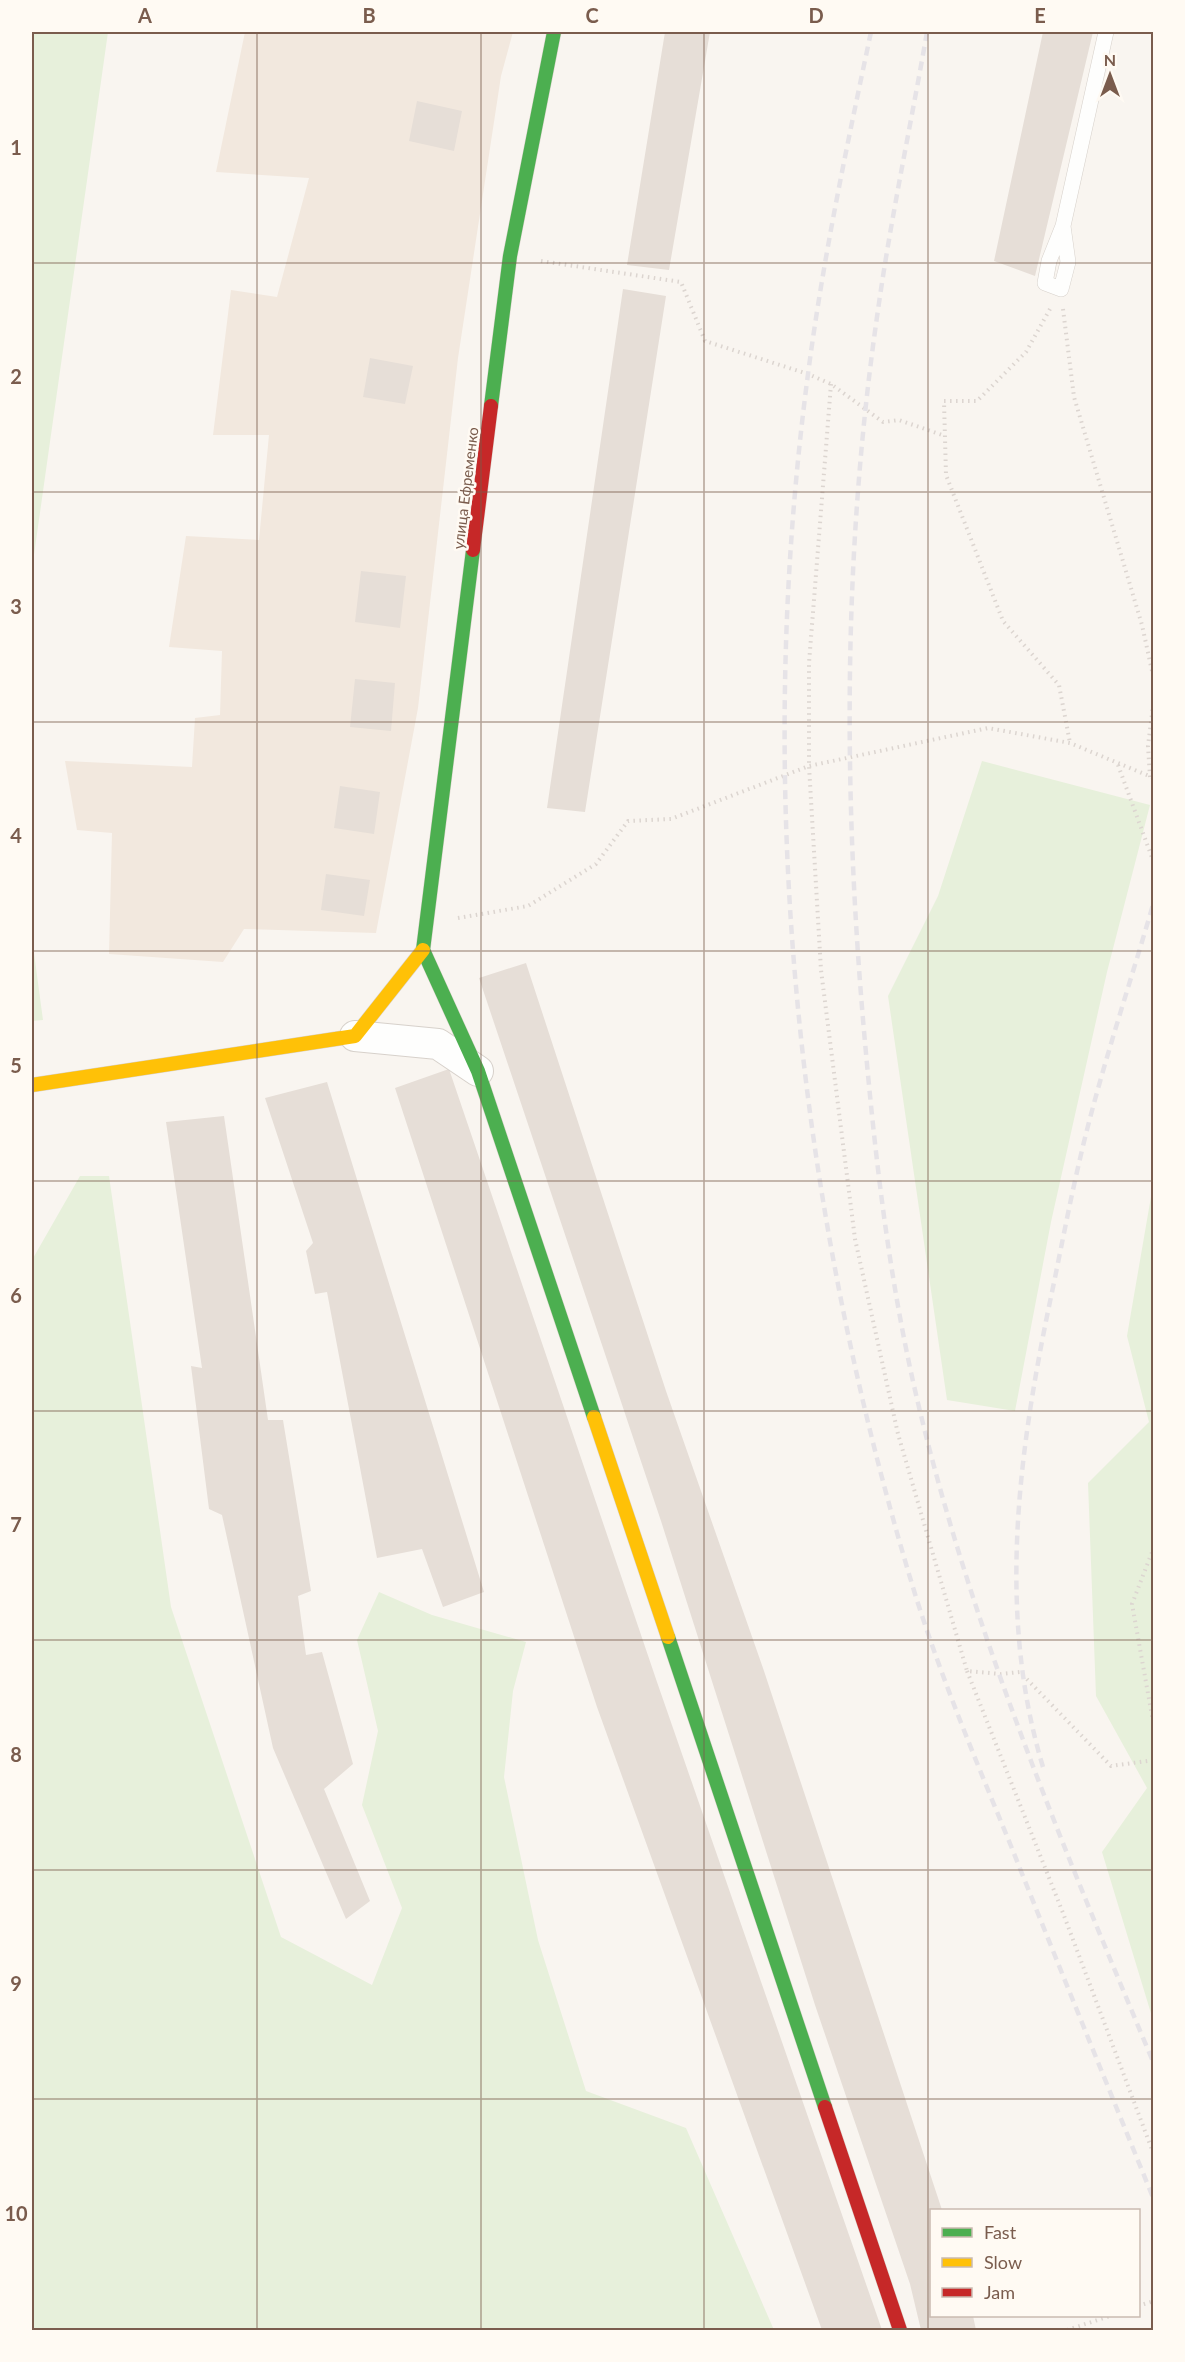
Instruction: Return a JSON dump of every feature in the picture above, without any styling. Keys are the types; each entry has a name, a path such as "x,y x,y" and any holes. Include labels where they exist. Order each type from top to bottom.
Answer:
{"street":[{"name":"улица Ефременко","path":"423,950 510,256 554,32"},
{"path":"355,1036 423,950 478,1071 900,2331"},
{"path":"32,1084 355,1036 438,1044 478,1071"}],"lane":[{"path":"1061,289 1045,283 1049,261 1063,226 1106,32"}],"path":[{"path":"510,256 681,282 705,341 808,374 831,384 883,422 899,420 945,436"},
{"path":"1061,289 1026,352 977,401 944,401 946,475 1003,621 1059,685 1070,743"},
{"path":"1061,289 1074,397 1142,625 1154,681"},
{"path":"831,384 810,663 809,766 821,970 855,1239 898,1434 967,1671 1063,1913 1154,2155"},
{"path":"426,923 528,906 596,864 628,821 671,819 809,766 988,728 1070,743 1152,777 1148,746 1154,698"},
{"path":"1118,764 1154,863"},
{"path":"1154,1548 1132,1604 1154,1727"},
{"path":"967,1671 1001,1674 1020,1672 1111,1766 1154,1760"},
{"path":"1067,2331 1107,2317"}],"shaded area":[{"path":"245,32 513,32 501,76 458,358 418,708 376,933 244,929 223,962 109,954 112,833 77,830 65,761 192,767 195,718 220,715 222,651 169,647 186,536 259,540 269,435 213,435 231,290 277,297 309,178 216,172"}],"green space":[{"path":"32,32 108,32 32,569"},
{"path":"982,761 1150,805 1107,972 1051,1222 1015,1411 947,1400 888,996 938,896"},
{"path":"32,938 43,1020 32,1021"},
{"path":"80,1176 109,1176 171,1607 281,1937 372,1985 402,1908 362,1805 378,1731 357,1640 379,1592 432,1615 526,1642 513,1691 504,1777 538,1940 586,2091 686,2128 774,2330 32,2330 32,1260"},
{"path":"1153,1185 1153,2020 1102,1852 1147,1788 1096,1696 1088,1483 1149,1422 1127,1336"}],"building":[{"path":"665,32 710,32 669,270 627,265"},
{"path":"1043,32 1093,32 1035,276 994,261"},
{"path":"417,101 462,111 454,151 409,141"},
{"path":"623,289 666,296 585,812 547,808"},
{"path":"370,358 413,366 405,404 363,397"},
{"path":"361,571 406,576 400,628 355,622"},
{"path":"355,679 395,683 391,731 350,727"},
{"path":"340,786 380,792 374,834 334,828"},
{"path":"326,874 370,880 364,916 321,910"},
{"path":"526,963 666,1391 764,1671 942,2209 930,2209 930,2317 973,2317 976,2330 921,2330 910,2284 815,2005 661,1521 479,978"},
{"path":"449,1069 657,1682 882,2330 822,2330 597,1707 395,1088"},
{"path":"327,1082 484,1592 443,1607 422,1549 377,1558 327,1292 315,1294 306,1251 313,1243 265,1098"},
{"path":"224,1116 268,1420 283,1420 311,1591 298,1596 306,1655 322,1652 353,1764 324,1789 370,1901 346,1919 273,1748 222,1515 209,1509 191,1366 202,1368 166,1122"}],"railway":[{"path":"871,32 844,160 821,288 808,374 792,527 785,681 786,836 796,990 814,1143 840,1295 874,1445 915,1594 960,1721 1154,2200"},
{"path":"927,32 878,310 866,400 853,580 850,670 852,851 857,941 873,1125 891,1265 908,1357 940,1488 965,1572 1022,1738 1154,2064"},
{"path":"1043,1767 1029,1708 1020,1649 1016,1590 1022,1470 1040,1351 1079,1163 1105,1064 1154,901"}],"traffic: fast":[{"path":"491,406 510,256 554,32"},
{"path":"423,950 473,550"},
{"path":"423,950 478,1071 594,1417"},
{"path":"668,1637 825,2107"}],"traffic: slow":[{"path":"32,1085 355,1036 423,950"},
{"path":"594,1417 668,1637"}],"traffic: jam":[{"path":"473,550 491,406"},
{"path":"825,2107 900,2330"}]}
